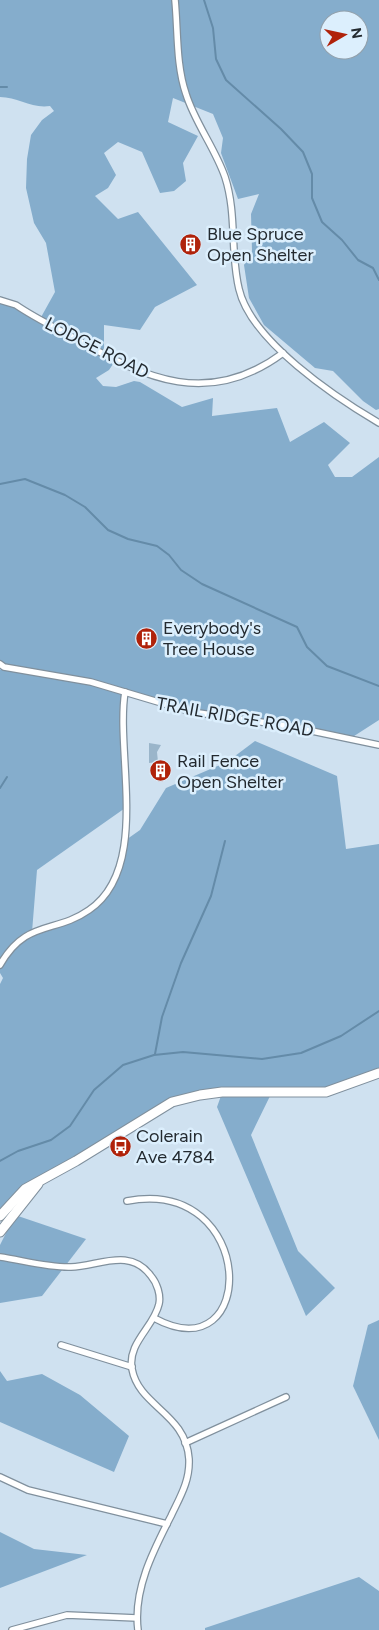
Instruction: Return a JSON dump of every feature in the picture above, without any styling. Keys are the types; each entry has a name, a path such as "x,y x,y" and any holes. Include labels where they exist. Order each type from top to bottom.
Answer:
{"main road":[{"path":"0,1216 25,1189 76,1161 159,1108 187,1097 229,1092 316,1094 379,1073"},
{"path":"0,1232 41,1180"}],"street":[{"path":"175,0 181,72 186,94 221,167 232,203 239,289 252,318 282,353 335,394 379,423"},
{"name":"LODGE ROAD","path":"0,300 16,305 129,368 167,380 200,383 228,378 260,367 282,353"},
{"name":"TRAIL RIDGE ROAD","path":"1,667 59,676 125,692 173,708 288,726 379,745"},
{"path":"0,964 13,946 22,939 45,927 82,914 98,903 111,886 122,851 128,806 123,710 125,692"},
{"path":"127,1201 145,1198 159,1199 184,1207 204,1220 212,1230 221,1242 229,1264 230,1286 226,1299 216,1316 209,1322 199,1327 178,1329 154,1318"},
{"path":"0,1257 70,1268 118,1259 135,1262 149,1272 157,1287 159,1303 154,1318 138,1339 132,1367 142,1390 172,1419 186,1443 188,1478 143,1575 136,1618 138,1630"},
{"path":"61,1345 132,1367"},
{"path":"186,1443 286,1397"},
{"path":"0,1477 28,1490 167,1524"},
{"path":"12,1630 67,1615 136,1618"}],"shaded area":[{"path":"0,0 379,0 379,409 376,410 363,401 333,371 315,368 264,325 249,298 244,265 252,251 251,214 259,194 238,199 221,153 223,138 213,114 173,98 168,122 198,136 183,163 186,181 174,191 160,193 142,152 118,142 104,153 116,175 108,188 95,196 118,219 138,212 197,285 155,307 140,330 104,325 104,355 115,361 109,370 96,378 103,386 116,387 134,381 140,382 182,407 213,398 212,416 277,408 290,442 324,422 350,443 328,465 335,477 352,477 379,457 379,720 351,738 216,716 125,692 128,806 37,870 32,932 75,918 98,903 115,876 123,842 140,830 166,788 227,762 255,741 337,776 346,849 379,844 379,1073 326,1092 271,1094 251,1135 298,1251 335,1288 306,1316 217,1107 222,1093 187,1097 41,1179 0,1216 0,984 3,978 0,973 0,670 4,667 0,664 0,300 40,319 55,292 46,243 34,223 26,188 27,159 31,135 42,120 54,111 50,106 37,106 0,97"},
{"path":"149,743 161,745 157,752 158,762 149,763"},
{"path":"15,1215 86,1239 42,1296 0,1303 0,1245"},
{"path":"379,1320 379,1440 353,1386 368,1325"},
{"path":"0,1371 7,1381 42,1374 80,1395 129,1436 114,1472 0,1422"},
{"path":"0,1532 34,1549 87,1555 0,1588"},
{"path":"359,1577 379,1591 379,1630 205,1630 205,1628"}],"waterway":[{"path":"204,0 213,28 216,59 226,80 281,129 303,152 312,174 312,198 322,222 342,240 358,260 373,268 379,280"},
{"path":"0,87 7,87"},
{"path":"0,484 25,479 65,495 85,507 108,530 128,539 157,546 169,555 181,570 202,584 297,627 307,647 327,666 379,686"},
{"path":"0,788 7,777"},
{"path":"155,1054 162,1017 181,963 211,896 225,841"},
{"path":"0,1161 18,1151 51,1140 70,1126 94,1090 123,1065 154,1055 183,1052 262,1059 301,1053 341,1036 379,1011"}],"place":[{"name":"Blue Spruce Open Shelter","path":"191,244"},
{"name":"Everybody's Tree House","path":"147,638"},
{"name":"Rail Fence Open Shelter","path":"161,771"},
{"name":"Colerain Ave 4784","path":"120,1146"}]}
